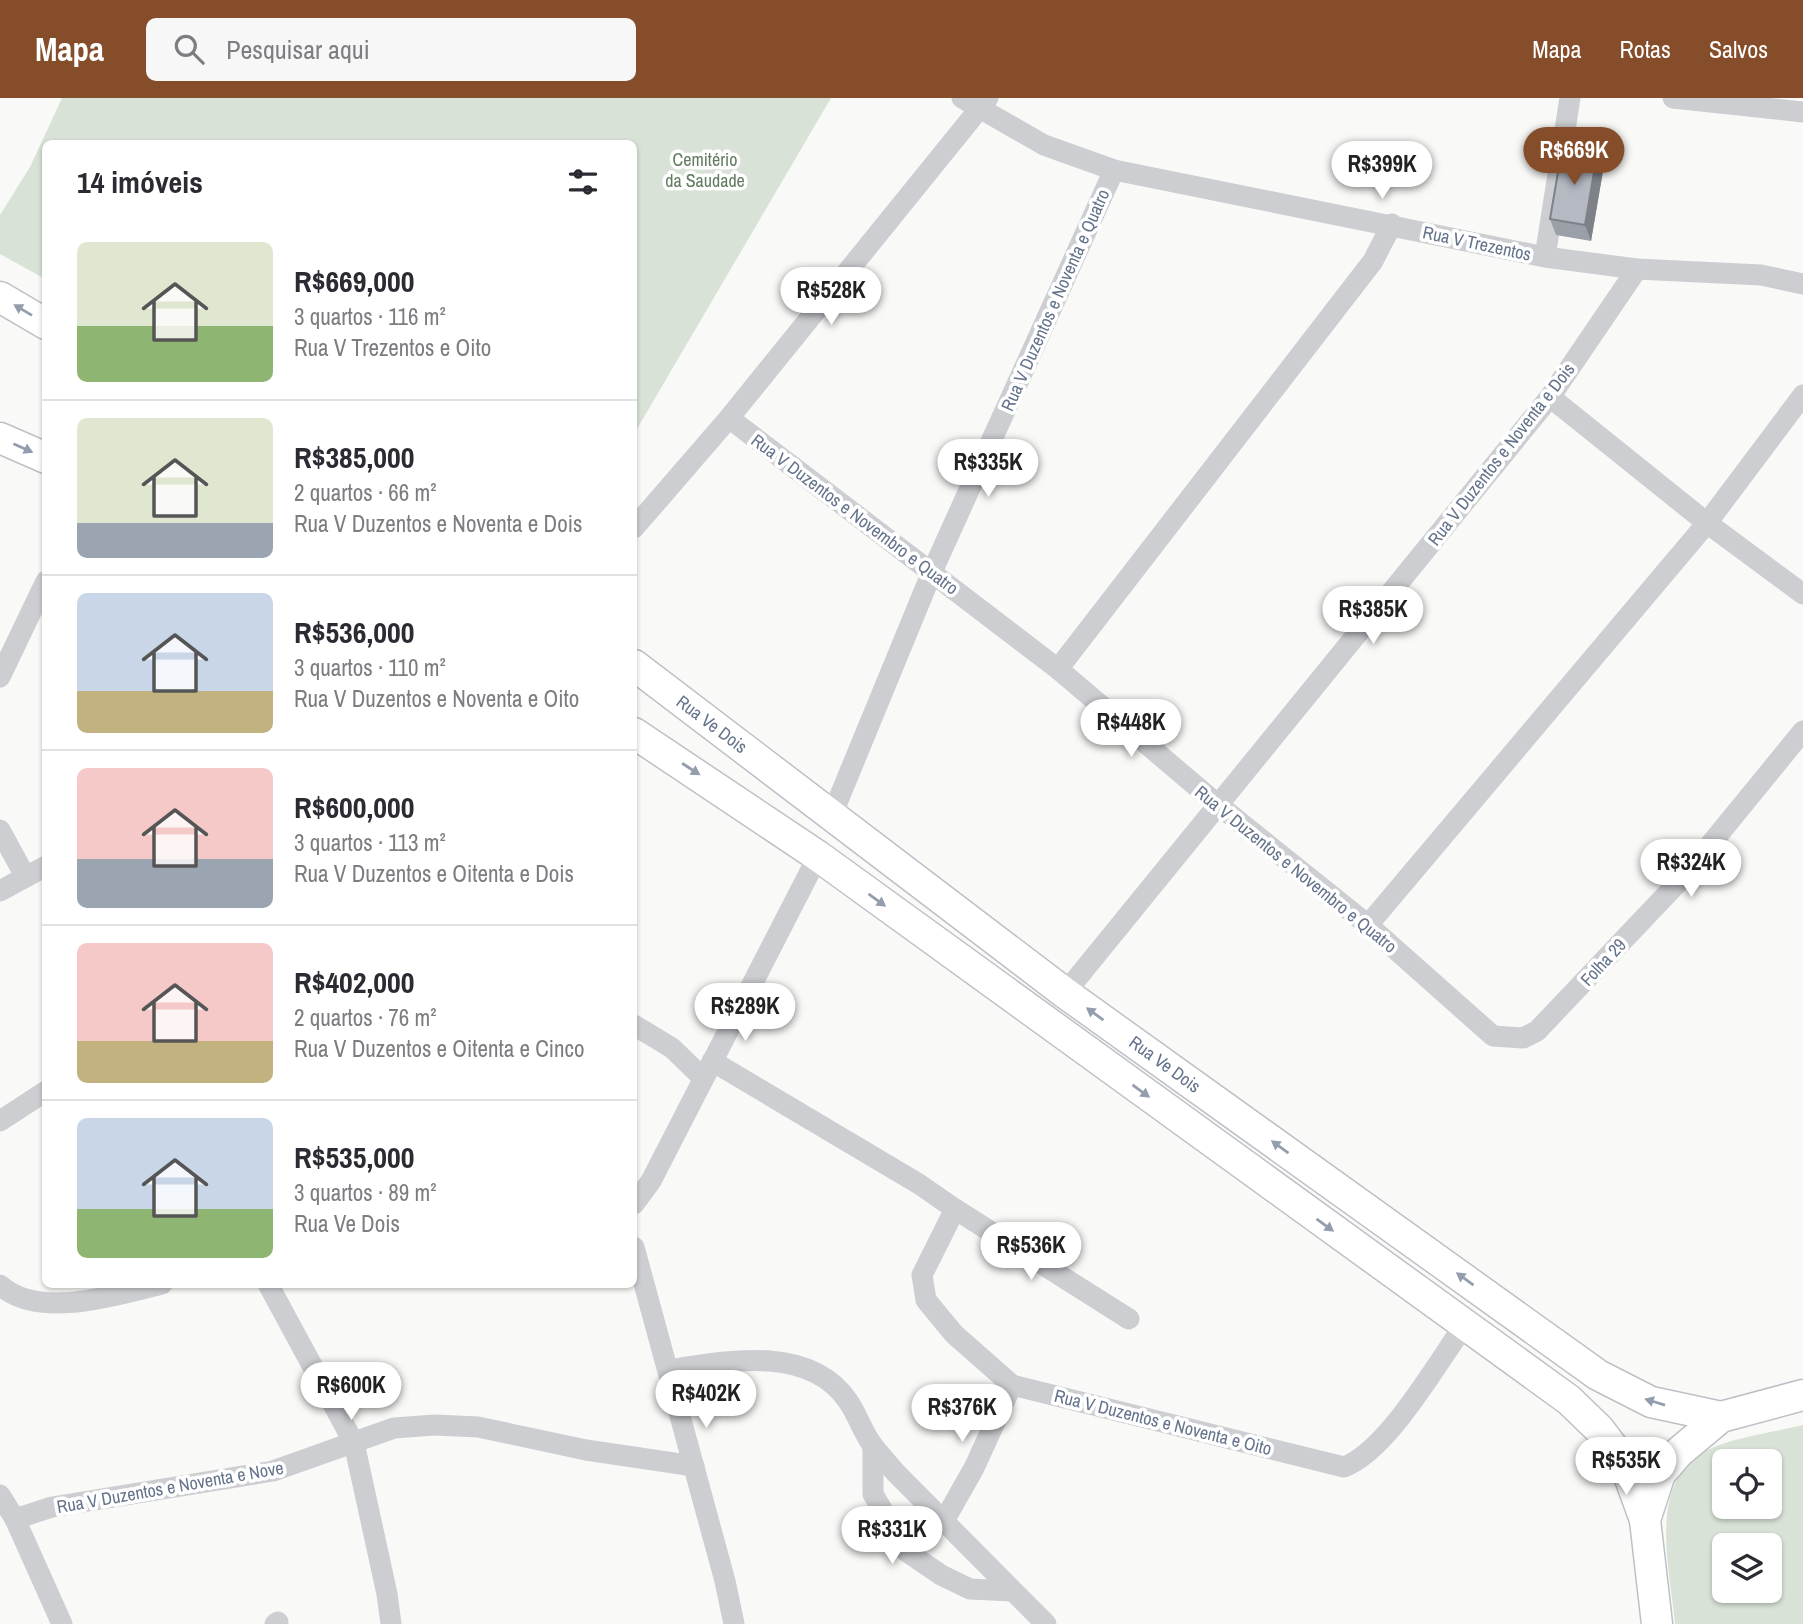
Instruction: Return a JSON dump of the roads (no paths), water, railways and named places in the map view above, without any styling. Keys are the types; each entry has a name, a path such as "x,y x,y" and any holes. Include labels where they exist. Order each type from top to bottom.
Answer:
{"main road":[{"path":"0,297 42,322"},
{"path":"0,438 42,456"},
{"name":"Rua Ve Dois","path":"637,667 1065,993 1598,1375 1650,1402 1721,1418"},
{"name":"Rua Ve Dois","path":"637,735 818,856 1569,1400 1599,1429 1623,1462 1645,1520"},
{"path":"1657,1624 1645,1520 1660,1474 1679,1452 1721,1418 1800,1398"}],"street":[{"name":"Rua V Trezentos","path":"962,98 985,104 1044,145 1114,170 1545,257 1637,269 1761,275 1803,284"},
{"path":"1545,257 1570,98"},
{"path":"1673,98 1803,112"},
{"path":"637,525 729,418 985,104"},
{"name":"Rua V Duzentos e Noventa e Quatro","path":"832,815 932,572 1114,170"},
{"path":"1058,669 1373,261 1392,224"},
{"name":"Rua V Duzentos e Noventa e Dois","path":"1065,993 1216,803 1550,397 1637,269"},
{"path":"1368,925 1707,523 1803,395"},
{"path":"1550,397 1707,523 1803,594"},
{"name":"Rua V Duzentos e Novembro e Quatro","path":"729,418 1058,669 1216,803 1368,925 1493,1036 1523,1038 1537,1031"},
{"path":"0,677 42,589"},
{"name":"Folha 29","path":"1537,1031 1687,873 1803,731"},
{"path":"0,830 25,876"},
{"path":"637,1199 651,1181 818,856"},
{"path":"0,891 42,868"},
{"path":"637,1027 708,1070 919,1184 1129,1319"},
{"path":"0,1121 42,1094"},
{"name":"Rua V Duzentos e Noventa e Oito","path":"955,1209 922,1275 926,1300 954,1334 1012,1385 1344,1468 1362,1461 1387,1434 1464,1326"},
{"path":"637,1258 734,1624"},
{"path":"0,1285 9,1294 33,1301 59,1302 100,1299 145,1288"},
{"path":"270,1288 354,1443 385,1580 391,1624"},
{"path":"668,1370 735,1360 789,1363 822,1378 847,1399 873,1446 1046,1624"},
{"path":"944,1521 974,1468 1012,1385"},
{"name":"Rua V Duzentos e Noventa e Nove","path":"15,1519 52,1507 273,1471 394,1428 435,1424 478,1427 586,1450 694,1466"},
{"path":"873,1446 873,1494 905,1550 941,1575 970,1588 1012,1591"},
{"path":"0,1495 15,1519 62,1624"}],"park label":[{"name":"Cemitério da Saudade","path":"705,169"}]}
